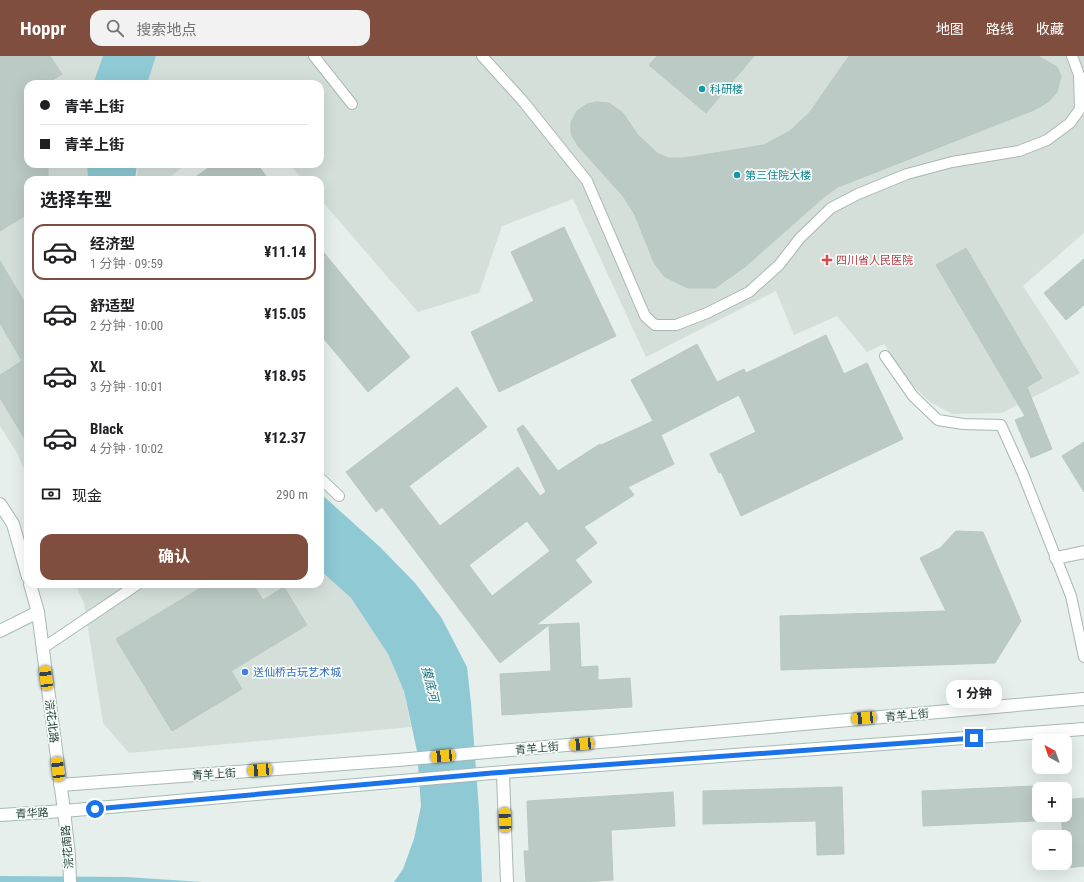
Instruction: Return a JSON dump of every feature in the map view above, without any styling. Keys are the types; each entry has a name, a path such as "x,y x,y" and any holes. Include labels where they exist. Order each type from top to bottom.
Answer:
{"main road":[{"path":"0,504 13,524 24,563"},
{"path":"1056,558 1084,552"},
{"name":"浣花北路","path":"31,588 38,612 64,811"},
{"path":"0,631 38,612"},
{"name":"青羊上街","path":"60,785 398,760 1084,699"},
{"name":"青羊上街","path":"64,811 498,773 1084,729"},
{"path":"498,773 507,882"},
{"name":"青华路","path":"0,815 64,811"},
{"name":"浣花南路","path":"64,811 69,855 70,882"}],"lane":[{"path":"314,56 352,104"},
{"path":"482,56 522,100 587,181 645,316 655,325 676,325 707,313 749,292 779,265 800,238 832,208 858,194 907,174 952,162 1019,151 1047,140 1070,123 1080,109 1079,75 1072,56"},
{"path":"884,356 913,396 938,420 963,424 1001,425 1023,474 1071,596 1084,657"},
{"path":"324,482 340,496"},
{"path":"42,648 132,588"}],"shaded area":[{"path":"0,56 103,56 94,80 24,80 24,168 87,168 88,176 24,176 24,469 17,453 0,426"},
{"name":"四川省人民医院","path":"156,56 1084,56 1084,233 1023,286 1080,373 1002,413 952,414 930,402 908,381 884,344 867,352 837,316 794,335 776,291 646,357 573,199 502,226 479,293 418,312 324,204 324,176 300,176 292,168 324,168 324,80 148,80"},
{"path":"138,168 182,168 171,176 137,176"},
{"name":"送仙桥古玩艺术城","path":"324,574 351,598 388,654 404,691 411,727 129,753 103,723 84,603 77,588 324,588"}],"water":[{"path":"103,56 156,56 148,80 94,80"},
{"path":"87,168 136,168 136,176 88,176"},
{"name":"摸底河","path":"324,497 380,547 415,583 441,617 467,667 479,810 482,882 394,882 403,869 414,839 421,806 417,751 404,691 388,654 351,598 324,574"},
{"path":"0,876 126,877 202,882 0,882"}],"building":[{"path":"0,56 50,56 62,74 52,80 24,80 24,168 48,168 48,176 24,176 24,216 0,231"},
{"name":"科研楼","path":"657,56 754,56 706,113 649,65"},
{"name":"第三住院大楼","path":"849,56 1038,56 1057,67 1061,76 1057,92 1048,102 1034,110 838,187 825,196 746,266 715,288 688,288 665,277 654,263 635,215 623,196 578,146 571,134 571,122 577,111 587,104 596,102 609,103 623,113 637,134 657,153 668,158 684,158 764,145 790,131 810,112"},
{"path":"208,168 260,168 266,176 197,176"},
{"path":"564,227 616,336 499,392 471,332 534,301 511,252"},
{"path":"966,248 1042,378 1027,387 1052,449 1031,458 1015,420 1025,416 936,265"},
{"path":"324,253 410,357 368,392 324,339"},
{"path":"1084,259 1084,305 1066,320 1044,293"},
{"path":"0,261 24,301 24,437 0,398 0,375 22,361 0,323"},
{"path":"826,335 844,374 867,363 903,439 741,516 721,472 719,473 710,454 756,432 739,395 661,435 674,464 628,487 634,495 584,527 597,543 575,560 592,582 536,625 579,623 581,667 598,666 598,680 630,678 632,707 502,715 500,674 551,671 549,625 500,663 382,507 376,512 346,472 457,387 487,427 409,486 440,526 518,467 540,496 546,492 517,429 523,425 558,471 600,444 601,445 653,421 631,380 697,344 717,382 744,369 746,373","holes":["527,521 550,551 492,596 469,565"]},
{"path":"1084,442 1084,492 1062,456"},
{"path":"956,531 983,532 1021,621 995,663 781,670 780,616 946,611 920,558 940,548"},
{"path":"200,588 256,588 263,600 285,588 307,625 231,671 242,689 172,731 116,639"},
{"path":"1032,786 1032,821 923,826 922,791"},
{"path":"842,787 844,854 817,855 816,821 703,824 703,791"},
{"path":"673,792 675,826 611,830 613,880 583,882 526,882 524,851 529,851 527,801"},
{"path":"1084,798 1084,866 1072,867 1072,830 1062,830 1062,822 1072,822 1072,799"}],"place":[{"name":"科研楼","path":"702,89"},
{"name":"第三住院大楼","path":"737,175"},
{"name":"四川省人民医院","path":"827,260"},
{"name":"送仙桥古玩艺术城","path":"245,672"}],"route":[{"path":"95,809 492,773 503,774 974,738"}]}
